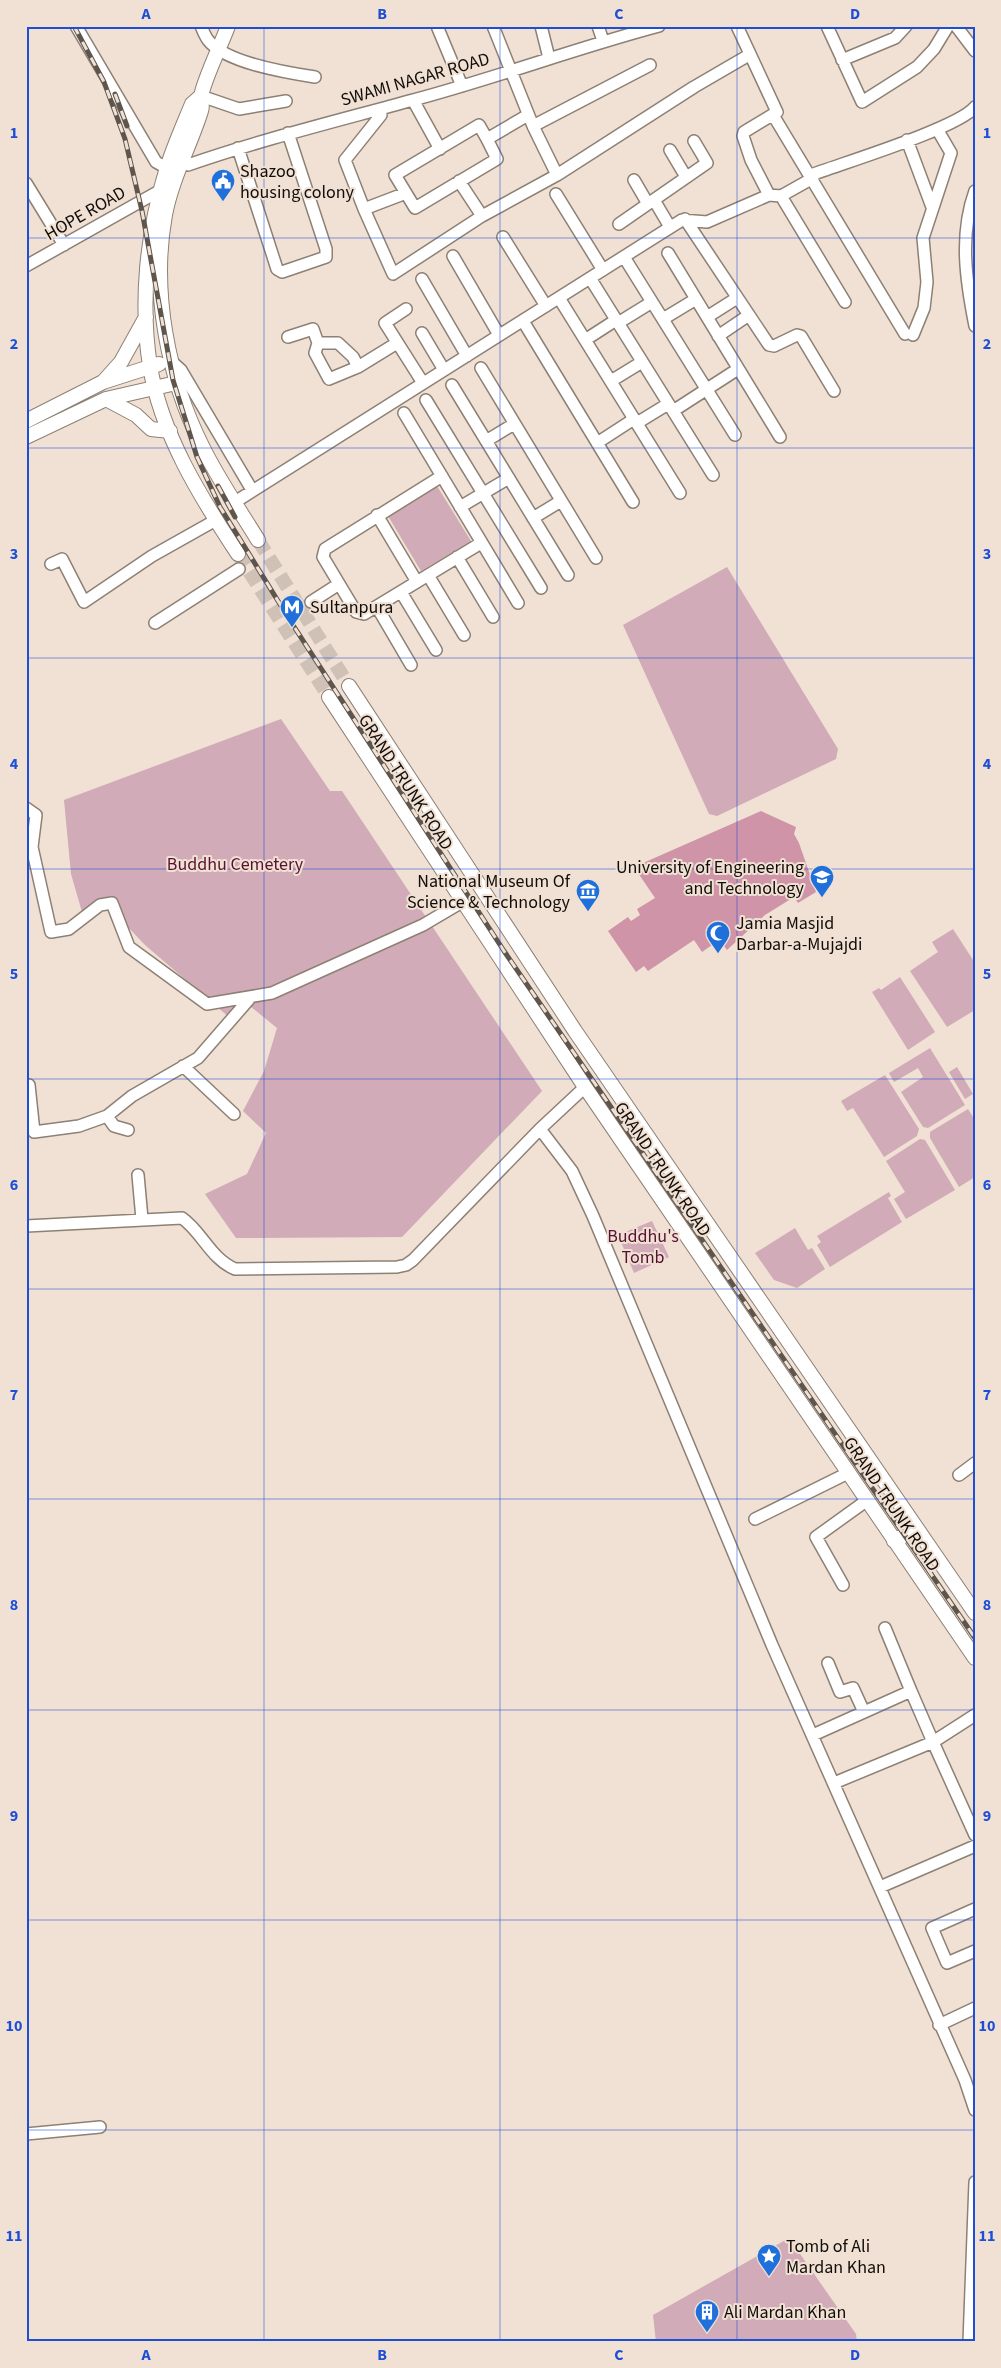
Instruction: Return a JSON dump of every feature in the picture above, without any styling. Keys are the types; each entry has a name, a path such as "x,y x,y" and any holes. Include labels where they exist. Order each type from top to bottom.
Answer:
{"main road":[{"path":"228,26 201,96 192,104 167,168 150,248 146,317 150,367 170,431 216,520 238,554"},
{"path":"201,96 202,109 181,162 166,214 162,254 164,309 176,383 202,446 258,540"},
{"path":"103,382 121,362 146,317"},
{"path":"26,421 103,382 171,361"},
{"path":"26,437 106,399 176,383"},
{"path":"106,399 136,415 151,429 170,431"},
{"name":"GRAND TRUNK ROAD","path":"349,686 575,1031 975,1613"},
{"name":"GRAND TRUNK ROAD","path":"329,697 585,1087 975,1658"},
{"path":"894,1541 916,1528"}],"street":[{"path":"76,26 156,162 167,168"},
{"path":"201,26 209,41 220,50 244,61 274,70 314,77"},
{"path":"437,26 462,86"},
{"path":"493,26 531,121 557,175"},
{"path":"542,26 549,58"},
{"path":"598,26 603,41"},
{"name":"SWAMI NAGAR ROAD","path":"181,162 188,165 288,133 462,86 510,69 603,41 629,30 659,26"},
{"path":"737,26 777,112 744,132 743,136 751,160 769,195"},
{"path":"826,26 862,102 917,67 934,49 948,26"},
{"path":"842,60 895,38 906,26"},
{"path":"956,26 975,51"},
{"path":"380,108 381,115 345,160 364,209 393,274 482,216 557,175 694,87 749,55"},
{"path":"487,139 531,121 650,65"},
{"path":"201,96 240,109 286,101"},
{"path":"413,100 440,149"},
{"path":"235,502 670,227 685,219 707,222 769,195 781,196 812,176 937,129 969,114 975,107"},
{"path":"773,115 909,334 924,308 927,282 923,238 952,153 937,129"},
{"path":"479,125 487,139 497,159 415,208 395,175 479,125"},
{"path":"238,148 277,269 282,272 302,266 326,257 326,249 288,133"},
{"path":"906,140 932,207"},
{"path":"619,224 707,163 694,141"},
{"path":"670,150 686,177"},
{"path":"634,180 670,227"},
{"path":"460,181 482,216"},
{"path":"26,183 64,245"},
{"name":"HOPE ROAD","path":"26,266 162,190"},
{"path":"975,190 968,209 964,247 972,289 975,326"},
{"path":"364,209 406,193"},
{"path":"556,194 603,270"},
{"path":"781,196 845,302"},
{"path":"685,219 749,316 772,347 797,334 801,336 834,391"},
{"path":"503,237 546,306"},
{"path":"668,253 780,437"},
{"path":"452,256 499,335"},
{"path":"624,257 735,435"},
{"path":"590,278 713,474"},
{"path":"422,279 467,356"},
{"path":"559,298 680,493"},
{"path":"707,317 738,298"},
{"path":"663,319 696,299"},
{"path":"585,340 652,302"},
{"path":"406,309 385,323 422,383"},
{"path":"718,336 749,316"},
{"path":"523,320 633,502"},
{"path":"288,337 313,329 318,343 315,353 329,379 358,368 398,343"},
{"path":"422,333 444,370"},
{"path":"318,343 338,343 353,357 358,368"},
{"path":"171,361 181,370 252,490"},
{"path":"610,381 642,362"},
{"path":"481,368 596,558"},
{"path":"597,443 635,421 707,389 738,370"},
{"path":"452,385 568,575"},
{"path":"426,400 541,588"},
{"path":"404,413 518,603"},
{"path":"486,441 514,424"},
{"path":"442,476 325,548 323,557 356,612 364,614 481,543"},
{"path":"460,507 509,478"},
{"path":"533,518 561,501"},
{"path":"377,515 417,582"},
{"path":"52,564 62,559 84,602 152,556 216,520"},
{"path":"457,557 493,617"},
{"path":"155,623 239,569"},
{"path":"428,575 464,635"},
{"path":"311,602 339,584"},
{"path":"401,592 436,650"},
{"path":"377,607 412,665"},
{"path":"26,808 36,815 32,847 51,932 69,929 100,905 112,903 129,947 207,1004 272,993 423,925 462,902"},
{"path":"29,1085 34,1132 79,1126 106,1116 132,1096 198,1058 251,997"},
{"path":"183,1066 234,1114"},
{"path":"26,1226 182,1218 190,1224 220,1260 235,1269 397,1267 406,1265 540,1129 585,1087"},
{"path":"106,1116 114,1126 128,1130"},
{"path":"540,1129 572,1171 593,1216 772,1645 834,1782 939,2025 970,2078 975,2110"},
{"path":"138,1176 142,1219"},
{"path":"959,1475 975,1463"},
{"path":"755,1519 848,1473"},
{"path":"843,1585 816,1537 866,1501"},
{"path":"884,1628 975,1835"},
{"path":"828,1663 840,1692 853,1688 864,1712"},
{"path":"813,1735 911,1691"},
{"path":"834,1782 933,1742 975,1715"},
{"path":"880,1887 975,1846"},
{"path":"975,1909 932,1928 947,1963 975,1951"},
{"path":"939,2025 975,2008"},
{"path":"26,2134 100,2127"},
{"path":"969,2342 975,2182"},
{"path":"973,2270 975,2284"}],"green space":[{"path":"437,486 471,541 421,571 388,516"},
{"path":"727,567 838,749 836,759 717,816 709,814 623,625"},
{"name":"Buddhu Cemetery","path":"281,719 330,791 342,791 542,1091 402,1237 236,1238 205,1194 247,1174 266,1133 243,1111 264,1071 277,1028 245,1002 230,1018 145,945 107,905 84,919 71,874 64,800"},
{"path":"953,929 975,963 975,1010 947,1027 910,971 938,952 932,942"},
{"path":"900,977 935,1032 908,1050 872,992 879,988 881,990"},
{"path":"930,1048 965,1105 928,1128 923,1127 901,1092 923,1077 918,1068 894,1082 889,1073"},
{"path":"957,1067 973,1094 965,1099 949,1072"},
{"path":"885,1075 919,1129 917,1136 884,1157 853,1108 847,1111 841,1101"},
{"path":"968,1109 975,1120 975,1177 959,1187 930,1138 930,1132"},
{"path":"920,1139 925,1140 955,1190 906,1219 894,1199 905,1192 886,1161"},
{"path":"889,1192 891,1196 888,1198 902,1222 830,1267 817,1245 821,1242 817,1236"},
{"name":"Buddhu's Tomb","path":"652,1221 669,1257 634,1273 618,1235"},
{"path":"795,1228 808,1250 812,1248 825,1269 797,1288 774,1280 755,1253"},
{"name":"Tomb of Ali Mardan Khan","path":"789,2238 856,2334 857,2342 656,2342 653,2315"}],"shaded area":[{"path":"761,811 796,827 794,834 816,892 798,903 794,897 765,915 727,950 724,946 715,949 712,945 702,952 694,940 648,971 644,966 636,972 608,931 628,917 631,921 640,915 637,909 655,898 634,867"}],"tunnel":[{"path":"258,540 349,686"},
{"path":"238,554 329,697"},
{"path":"300,609 311,602"}],"railway":[{"path":"74,26 104,82 125,139 142,211 173,380 197,457 220,507 291,622 504,951 975,1638"},
{"path":"115,94 127,126"},
{"path":"218,486 235,517"}],"place":[{"name":"Shazoo housing colony","path":"223,202"},
{"name":"Sultanpura","path":"292,628"},
{"name":"University of Engineering and Technology","path":"822,898"},
{"name":"National Museum Of Science & Technology","path":"588,912"},
{"name":"Jamia Masjid Darbar-a-Mujajdi","path":"718,954"},
{"name":"Tomb of Ali Mardan Khan","path":"769,2277"},
{"name":"Ali Mardan Khan","path":"707,2333"}]}
